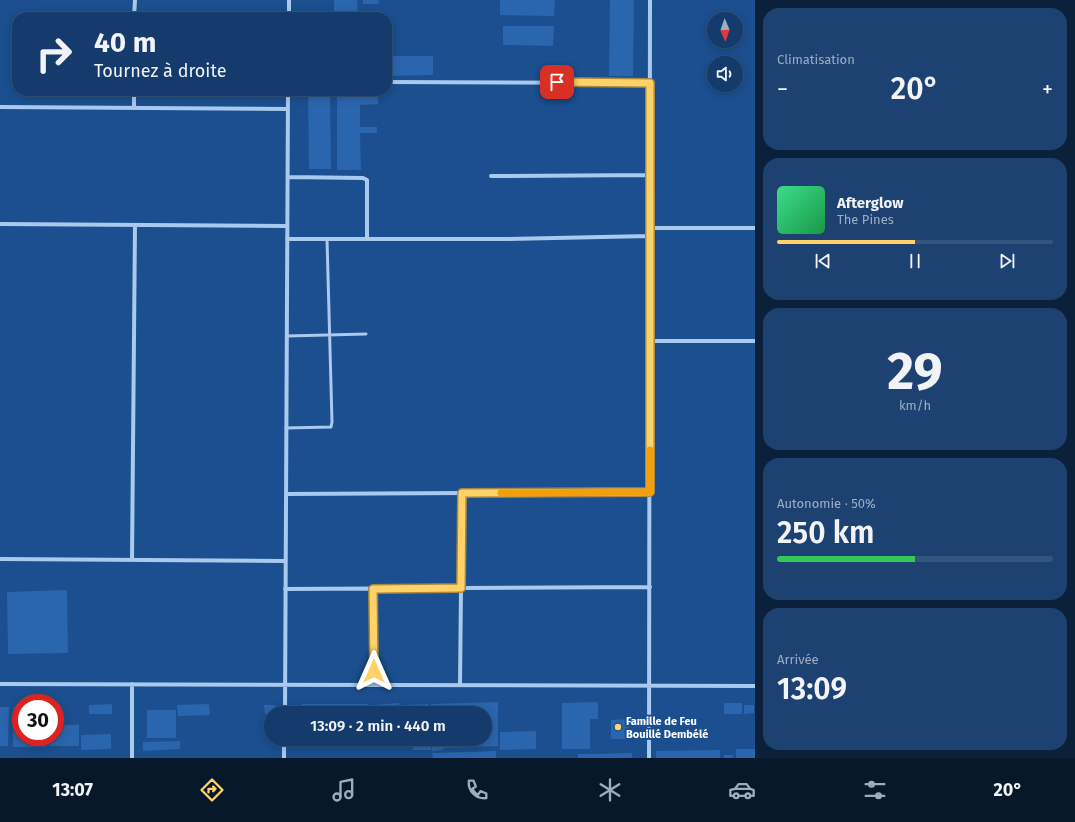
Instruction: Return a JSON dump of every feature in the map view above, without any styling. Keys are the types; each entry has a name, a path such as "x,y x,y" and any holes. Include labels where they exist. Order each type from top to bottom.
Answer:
{"street":[{"path":"134,12 135,0"},
{"path":"288,12 289,0"},
{"path":"649,758 650,0"},
{"path":"392,82 650,83"},
{"path":"134,96 134,108"},
{"path":"285,706 288,96"},
{"path":"0,107 288,109"},
{"path":"491,176 649,175"},
{"path":"288,177 367,180 367,239"},
{"path":"0,224 288,226"},
{"path":"132,560 135,225"},
{"path":"649,228 755,228"},
{"path":"288,239 649,236"},
{"path":"650,341 755,341"},
{"path":"286,494 650,492"},
{"path":"460,685 462,493"},
{"path":"0,559 285,561"},
{"path":"285,589 650,587"},
{"path":"373,589 374,685"},
{"path":"0,684 755,686"},
{"path":"132,684 132,758"},
{"path":"284,746 284,758"}],"lane":[{"path":"286,428 331,427 327,239"},
{"path":"287,336 366,334"}],"building":[{"path":"334,0 357,0 358,12 334,12"},
{"path":"363,0 379,0 378,4 363,4"},
{"path":"500,0 555,0 554,16 500,15"},
{"path":"610,0 634,0 633,76 609,76"},
{"path":"503,26 554,26 553,46 503,45"},
{"path":"392,56 433,56 433,75 392,76"},
{"path":"308,96 330,96 331,169 309,169"},
{"path":"337,96 378,96 378,104 360,105 360,127 377,127 377,133 360,133 361,170 337,170"},
{"path":"67,590 68,653 8,654 7,592"},
{"path":"498,702 498,746 443,748 443,750 432,751 432,746 492,746 492,706 431,706 431,704"},
{"path":"598,702 598,719 590,719 590,749 562,749 562,703"},
{"path":"399,703 399,706 373,705"},
{"path":"724,703 742,703 742,714 724,714"},
{"path":"112,704 112,714 89,714 89,705"},
{"path":"209,704 210,715 178,716 177,705"},
{"path":"302,704 368,704 368,706 302,706"},
{"path":"428,704 428,706 405,706"},
{"path":"264,705 275,705 275,706"},
{"path":"744,705 754,705 754,713 744,714"},
{"path":"0,707 9,707 8,746 0,746"},
{"path":"147,710 176,710 176,738 147,738"},
{"path":"629,719 630,739 611,739 611,720"},
{"path":"64,725 79,725 79,746 64,746"},
{"path":"536,731 536,749 500,750 500,732"},
{"path":"111,734 111,749 81,750 81,735"},
{"path":"180,741 180,749 143,751 143,742"},
{"path":"13,746 46,746 46,747"},
{"path":"413,746 431,746 431,750 413,750"},
{"path":"736,749 755,749 755,758 736,758"},
{"path":"720,750 720,758 656,758 656,751"},
{"path":"496,751 496,758 433,758 432,753"},
{"path":"632,753 632,758 578,758 578,754"},
{"path":"724,755 733,755 733,758 724,758"}],"slow traffic":[{"path":"501,493 650,492 650,450"}],"place":[{"name":"Famille de Feu Bouillé Dembélé","path":"618,727"}],"route":[{"path":"374,671 373,589 461,588 462,493 650,492 650,83 557,82"}]}
